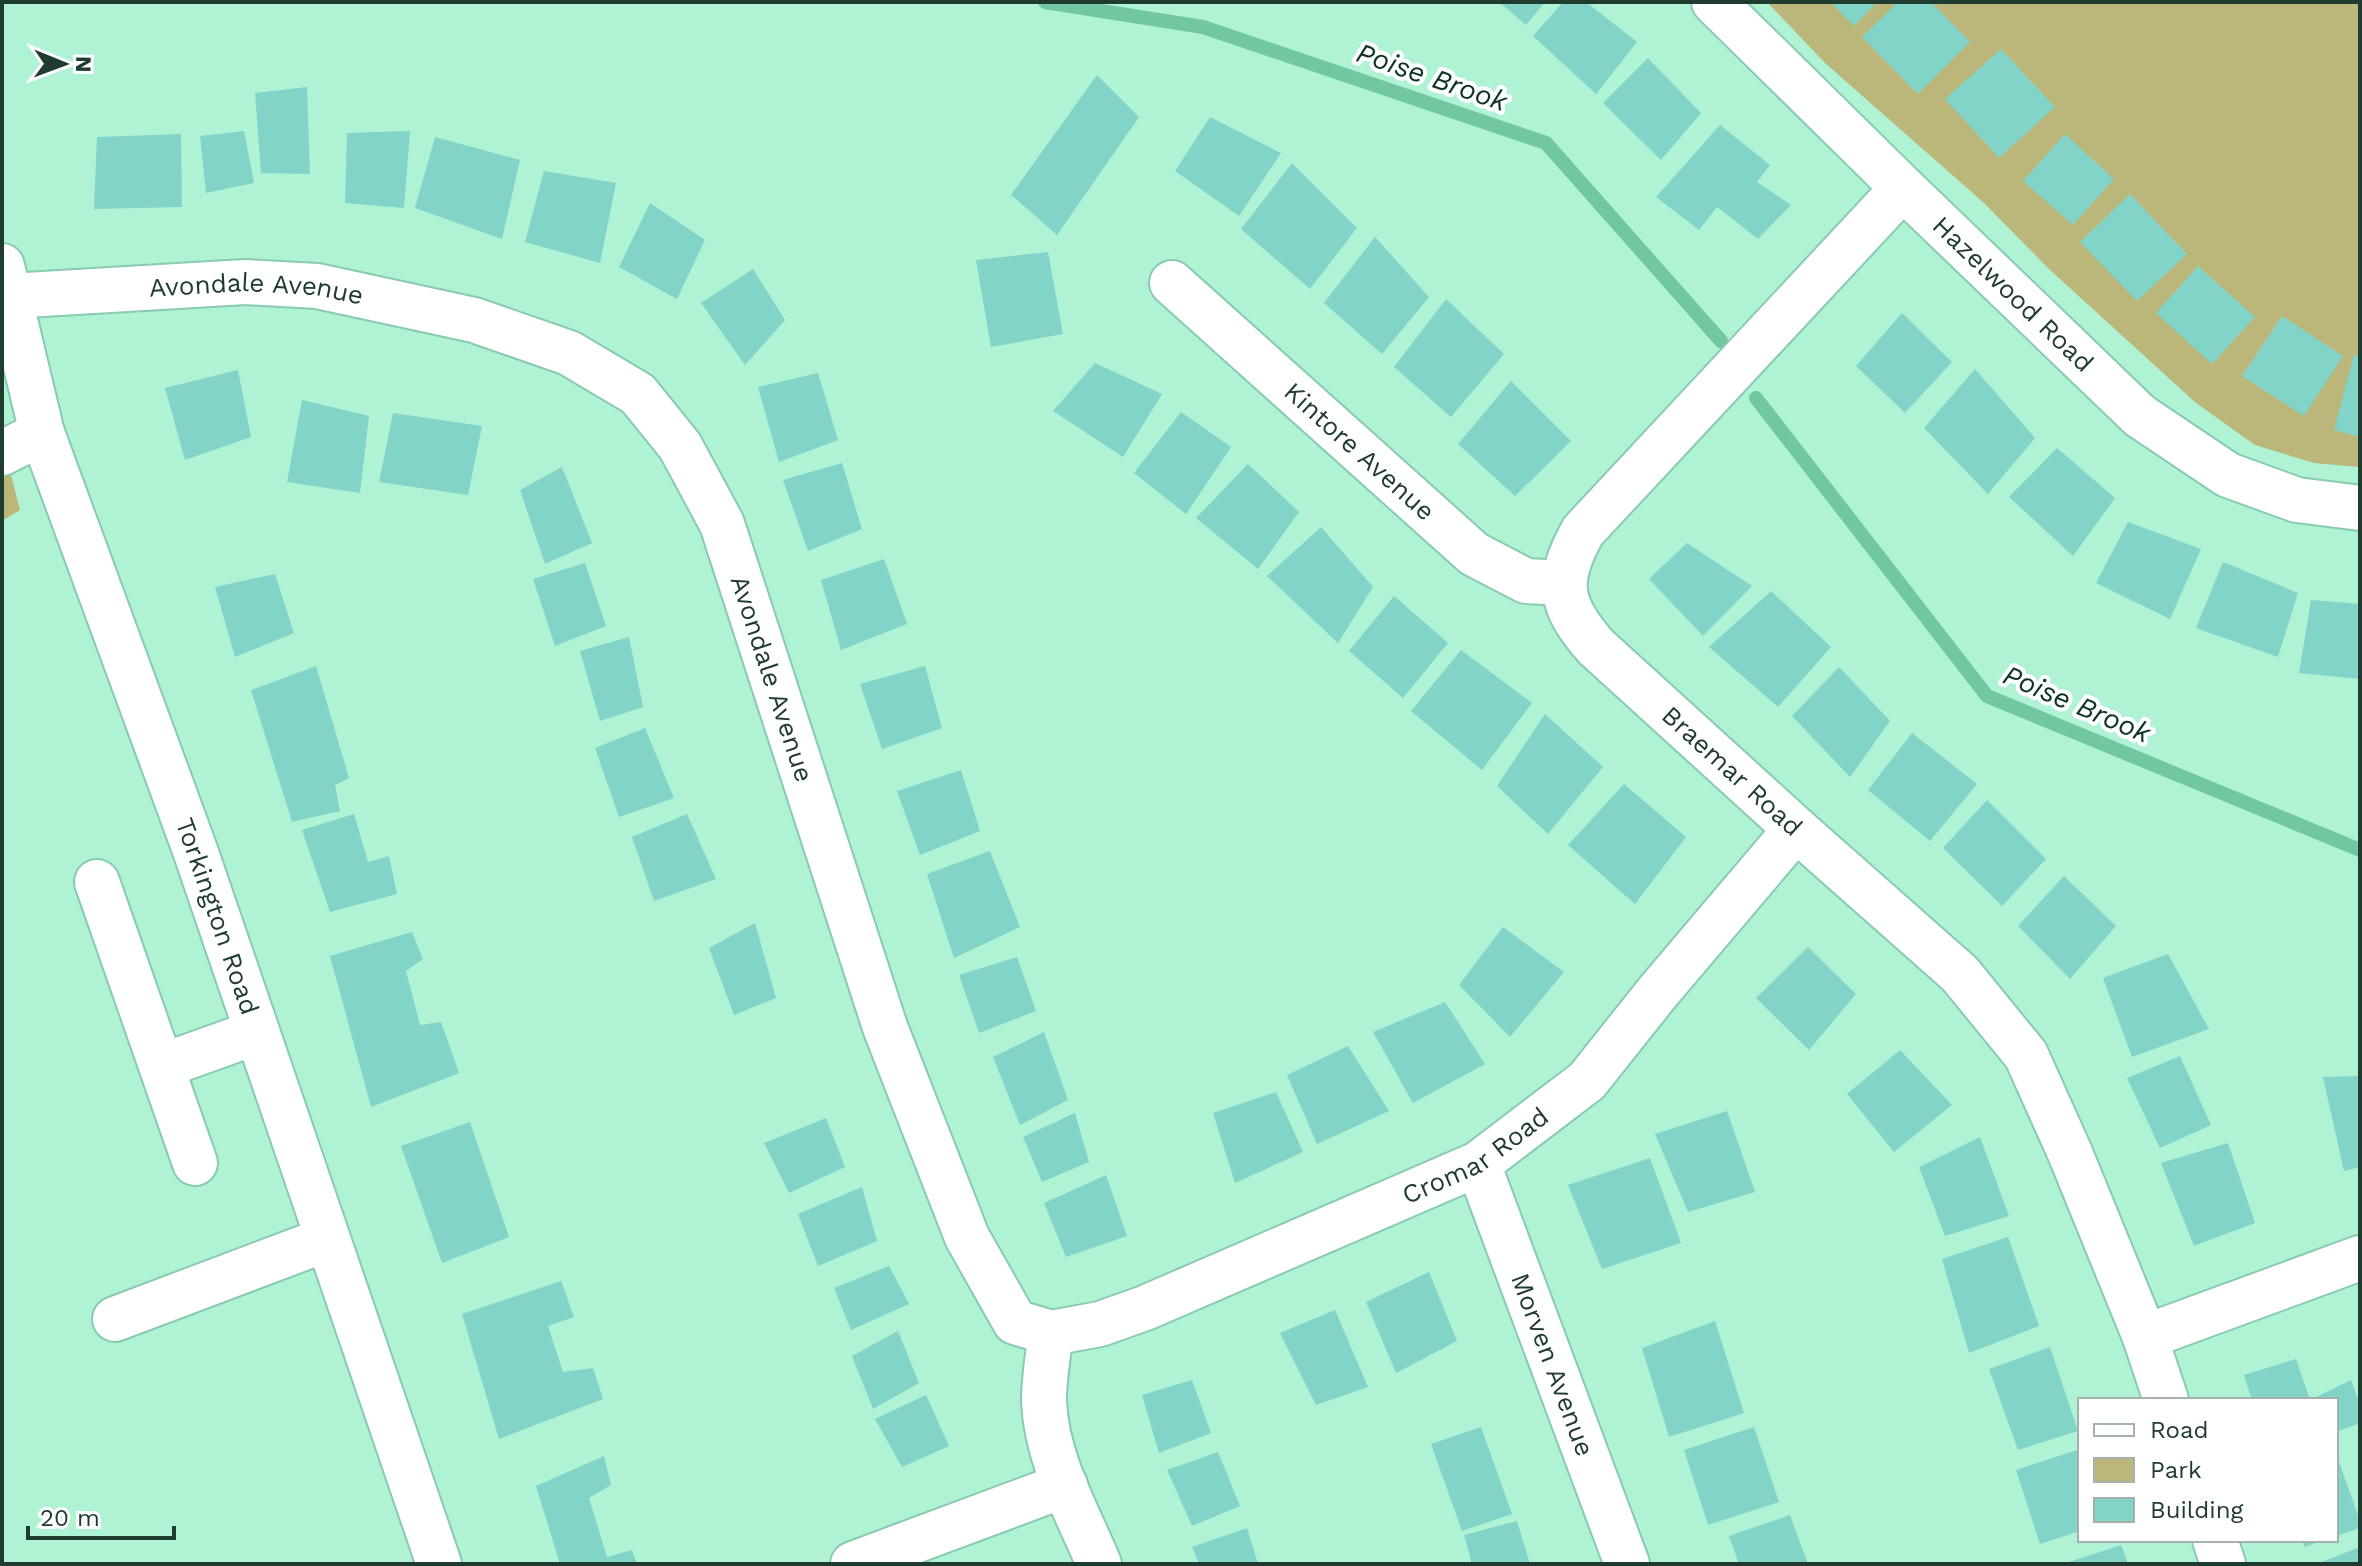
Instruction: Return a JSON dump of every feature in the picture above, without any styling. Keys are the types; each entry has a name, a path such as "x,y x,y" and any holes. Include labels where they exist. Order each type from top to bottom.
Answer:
{"street":[{"name":"Hazelwood Road","path":"1714,2 2140,416 2228,475 2297,500 2360,508"},
{"path":"1564,583 1569,556 1583,531 1903,188"},
{"name":"Torkington Road","path":"6,281 42,433 195,850 439,1564"},
{"name":"Avondale Avenue","path":"6,281 245,282 317,286 474,320 569,353 638,394 680,446 722,524 885,1027 967,1237 1015,1322 1051,1333"},
{"name":"Kintore Avenue","path":"1172,283 1474,554 1526,581 1564,583"},
{"path":"2,453 42,433"},
{"name":"Braemar Road","path":"1564,583 1569,607 1578,627 1596,647 1960,974 2026,1055 2070,1153 2145,1337 2165,1398"},
{"name":"Cromar Road","path":"1051,1333 1100,1324 1145,1308 1478,1164 1587,1081 1796,829"},
{"path":"97,882 195,1163"},
{"path":"162,1066 257,1032"},
{"name":"Morven Avenue","path":"1478,1164 1627,1564"},
{"path":"115,1319 327,1239"},
{"path":"2145,1337 2360,1258"},
{"path":"1051,1333 1044,1401 1049,1442 1099,1564"},
{"path":"853,1564 1065,1485"},
{"path":"2216,1542 2223,1564"}],"green space":[{"path":"1767,2 2360,2 2360,467 2314,463 2255,445 2196,403 2049,269 1984,203 1825,63"},
{"path":"2,439 20,510 2,521"}],"building":[{"path":"1499,2 1545,2 1526,25"},
{"path":"1563,2 1586,2 1637,42 1596,94 1533,36"},
{"path":"1830,2 1877,2 1854,26"},
{"path":"1898,2 1931,2 1970,42 1918,94 1862,37"},
{"path":"2001,49 2055,107 1999,158 1945,99"},
{"path":"1648,58 1701,113 1661,160 1603,103"},
{"path":"1097,75 1139,117 1057,235 1011,195"},
{"path":"307,87 310,174 261,173 255,93"},
{"path":"1210,117 1281,153 1239,216 1175,171"},
{"path":"1720,125 1770,165 1757,182 1791,205 1758,239 1717,207 1699,230 1656,197"},
{"path":"244,131 254,183 206,193 200,136"},
{"path":"410,131 404,208 345,203 347,133"},
{"path":"181,134 182,207 94,209 97,137"},
{"path":"2065,134 2114,179 2073,225 2023,181"},
{"path":"435,137 520,160 502,239 415,208"},
{"path":"1292,163 1357,228 1310,289 1241,229"},
{"path":"544,171 616,183 600,263 525,242"},
{"path":"2130,194 2187,254 2137,301 2080,242"},
{"path":"650,203 705,240 677,299 619,267"},
{"path":"1375,237 1429,297 1382,354 1324,303"},
{"path":"1048,252 1063,334 991,347 976,260"},
{"path":"2198,266 2255,317 2212,364 2156,313"},
{"path":"753,269 785,320 745,365 701,303"},
{"path":"1446,299 1504,354 1451,417 1394,367"},
{"path":"1902,313 1952,362 1905,413 1856,366"},
{"path":"2282,316 2343,356 2304,416 2242,376"},
{"path":"2354,355 2360,357 2360,437 2334,430"},
{"path":"1095,363 1162,394 1123,457 1053,411"},
{"path":"1975,369 2035,438 1988,494 1924,428"},
{"path":"238,370 251,437 185,460 165,388"},
{"path":"818,373 838,440 779,462 758,387"},
{"path":"1511,381 1571,441 1515,496 1458,444"},
{"path":"302,400 369,416 360,493 287,482"},
{"path":"1181,412 1231,447 1186,514 1134,473"},
{"path":"393,413 482,426 468,495 379,482"},
{"path":"2057,448 2115,498 2073,556 2009,497"},
{"path":"842,463 862,529 808,551 783,480"},
{"path":"1248,464 1299,512 1258,569 1196,518"},
{"path":"562,467 592,543 545,564 520,490"},
{"path":"2128,522 2201,549 2170,619 2096,583"},
{"path":"1321,527 1373,587 1338,643 1267,576"},
{"path":"1687,543 1752,586 1703,636 1649,579"},
{"path":"884,559 907,624 841,650 821,580"},
{"path":"2223,562 2298,593 2278,657 2196,628"},
{"path":"585,563 606,626 555,646 533,579"},
{"path":"275,574 294,633 235,657 215,587"},
{"path":"1771,591 1831,647 1778,707 1709,647"},
{"path":"1394,596 1448,643 1403,698 1349,651"},
{"path":"2311,600 2360,604 2360,679 2299,673"},
{"path":"629,637 643,707 600,721 580,651"},
{"path":"1461,650 1532,703 1482,770 1411,711"},
{"path":"316,666 349,778 335,785 340,811 292,822 251,690"},
{"path":"925,666 942,728 882,749 860,684"},
{"path":"1839,667 1890,721 1850,777 1792,716"},
{"path":"1545,714 1603,767 1548,834 1497,786"},
{"path":"645,728 674,798 619,817 595,748"},
{"path":"1912,733 1977,784 1930,841 1868,790"},
{"path":"961,770 980,831 920,855 897,791"},
{"path":"1624,784 1686,837 1635,904 1568,845"},
{"path":"1987,800 2046,859 2002,906 1943,848"},
{"path":"354,814 368,862 389,856 397,894 330,912 302,830"},
{"path":"687,814 716,879 654,901 632,837"},
{"path":"990,851 1020,927 954,958 927,874"},
{"path":"2064,876 2116,926 2070,979 2018,926"},
{"path":"755,923 776,998 734,1015 709,948"},
{"path":"1503,927 1564,972 1510,1037 1459,985"},
{"path":"412,932 423,959 406,971 420,1025 441,1022 459,1073 371,1107 330,956"},
{"path":"1808,947 1856,994 1809,1050 1756,998"},
{"path":"2168,954 2209,1029 2132,1057 2103,978"},
{"path":"1017,957 1036,1011 979,1033 959,975"},
{"path":"1445,1002 1485,1064 1413,1103 1373,1032"},
{"path":"1044,1032 1068,1100 1020,1125 993,1057"},
{"path":"1348,1046 1389,1111 1317,1144 1287,1075"},
{"path":"1900,1050 1952,1105 1894,1152 1847,1094"},
{"path":"2180,1056 2211,1125 2160,1148 2127,1078"},
{"path":"2360,1076 2360,1167 2344,1171 2323,1077"},
{"path":"1276,1092 1303,1152 1235,1183 1213,1113"},
{"path":"1727,1111 1755,1192 1688,1212 1655,1134"},
{"path":"1075,1113 1089,1162 1042,1182 1023,1137"},
{"path":"826,1118 845,1167 789,1193 764,1143"},
{"path":"470,1122 509,1237 442,1263 401,1146"},
{"path":"1980,1137 2009,1216 1945,1236 1919,1167"},
{"path":"2228,1143 2255,1223 2194,1246 2161,1163"},
{"path":"1650,1158 1681,1243 1602,1269 1568,1185"},
{"path":"1106,1175 1127,1236 1066,1257 1044,1203"},
{"path":"862,1187 877,1241 818,1266 798,1214"},
{"path":"2008,1237 2039,1326 1969,1353 1942,1259"},
{"path":"889,1266 909,1304 851,1330 834,1288"},
{"path":"1429,1272 1457,1341 1396,1373 1366,1302"},
{"path":"561,1281 574,1317 548,1326 563,1372 593,1368 603,1399 499,1439 462,1314"},
{"path":"1335,1310 1368,1387 1316,1405 1280,1333"},
{"path":"1715,1321 1744,1413 1669,1437 1642,1348"},
{"path":"898,1331 919,1383 873,1409 852,1356"},
{"path":"2050,1347 2078,1431 2018,1450 1989,1369"},
{"path":"2296,1359 2309,1398 2251,1398 2244,1375"},
{"path":"1192,1380 1211,1433 1159,1453 1142,1395"},
{"path":"2351,1380 2360,1405 2360,1423 2338,1431 2338,1398 2314,1398"},
{"path":"926,1395 949,1446 902,1467 875,1419"},
{"path":"1481,1427 1512,1514 1462,1531 1431,1444"},
{"path":"1754,1427 1779,1502 1708,1525 1684,1450"},
{"path":"2078,1450 2078,1532 2040,1544 2016,1470"},
{"path":"1218,1452 1240,1506 1192,1526 1167,1470"},
{"path":"604,1456 611,1485 589,1498 607,1557 632,1550 637,1564 560,1564 536,1486"},
{"path":"2338,1459 2360,1521 2360,1528 2338,1535"},
{"path":"1790,1515 1808,1564 1739,1564 1729,1536"},
{"path":"1517,1521 1530,1564 1472,1564 1464,1535"},
{"path":"1247,1528 1258,1564 1199,1564 1192,1547"},
{"path":"2121,1545 2128,1564 2066,1564 2066,1563"},
{"path":"2360,1547 2360,1564 2316,1564"}],"waterway":[{"name":"Poise Brook","path":"1045,2 1203,27 1546,143 1721,341"},
{"name":"Poise Brook","path":"1756,398 1987,696 2360,850"}]}
